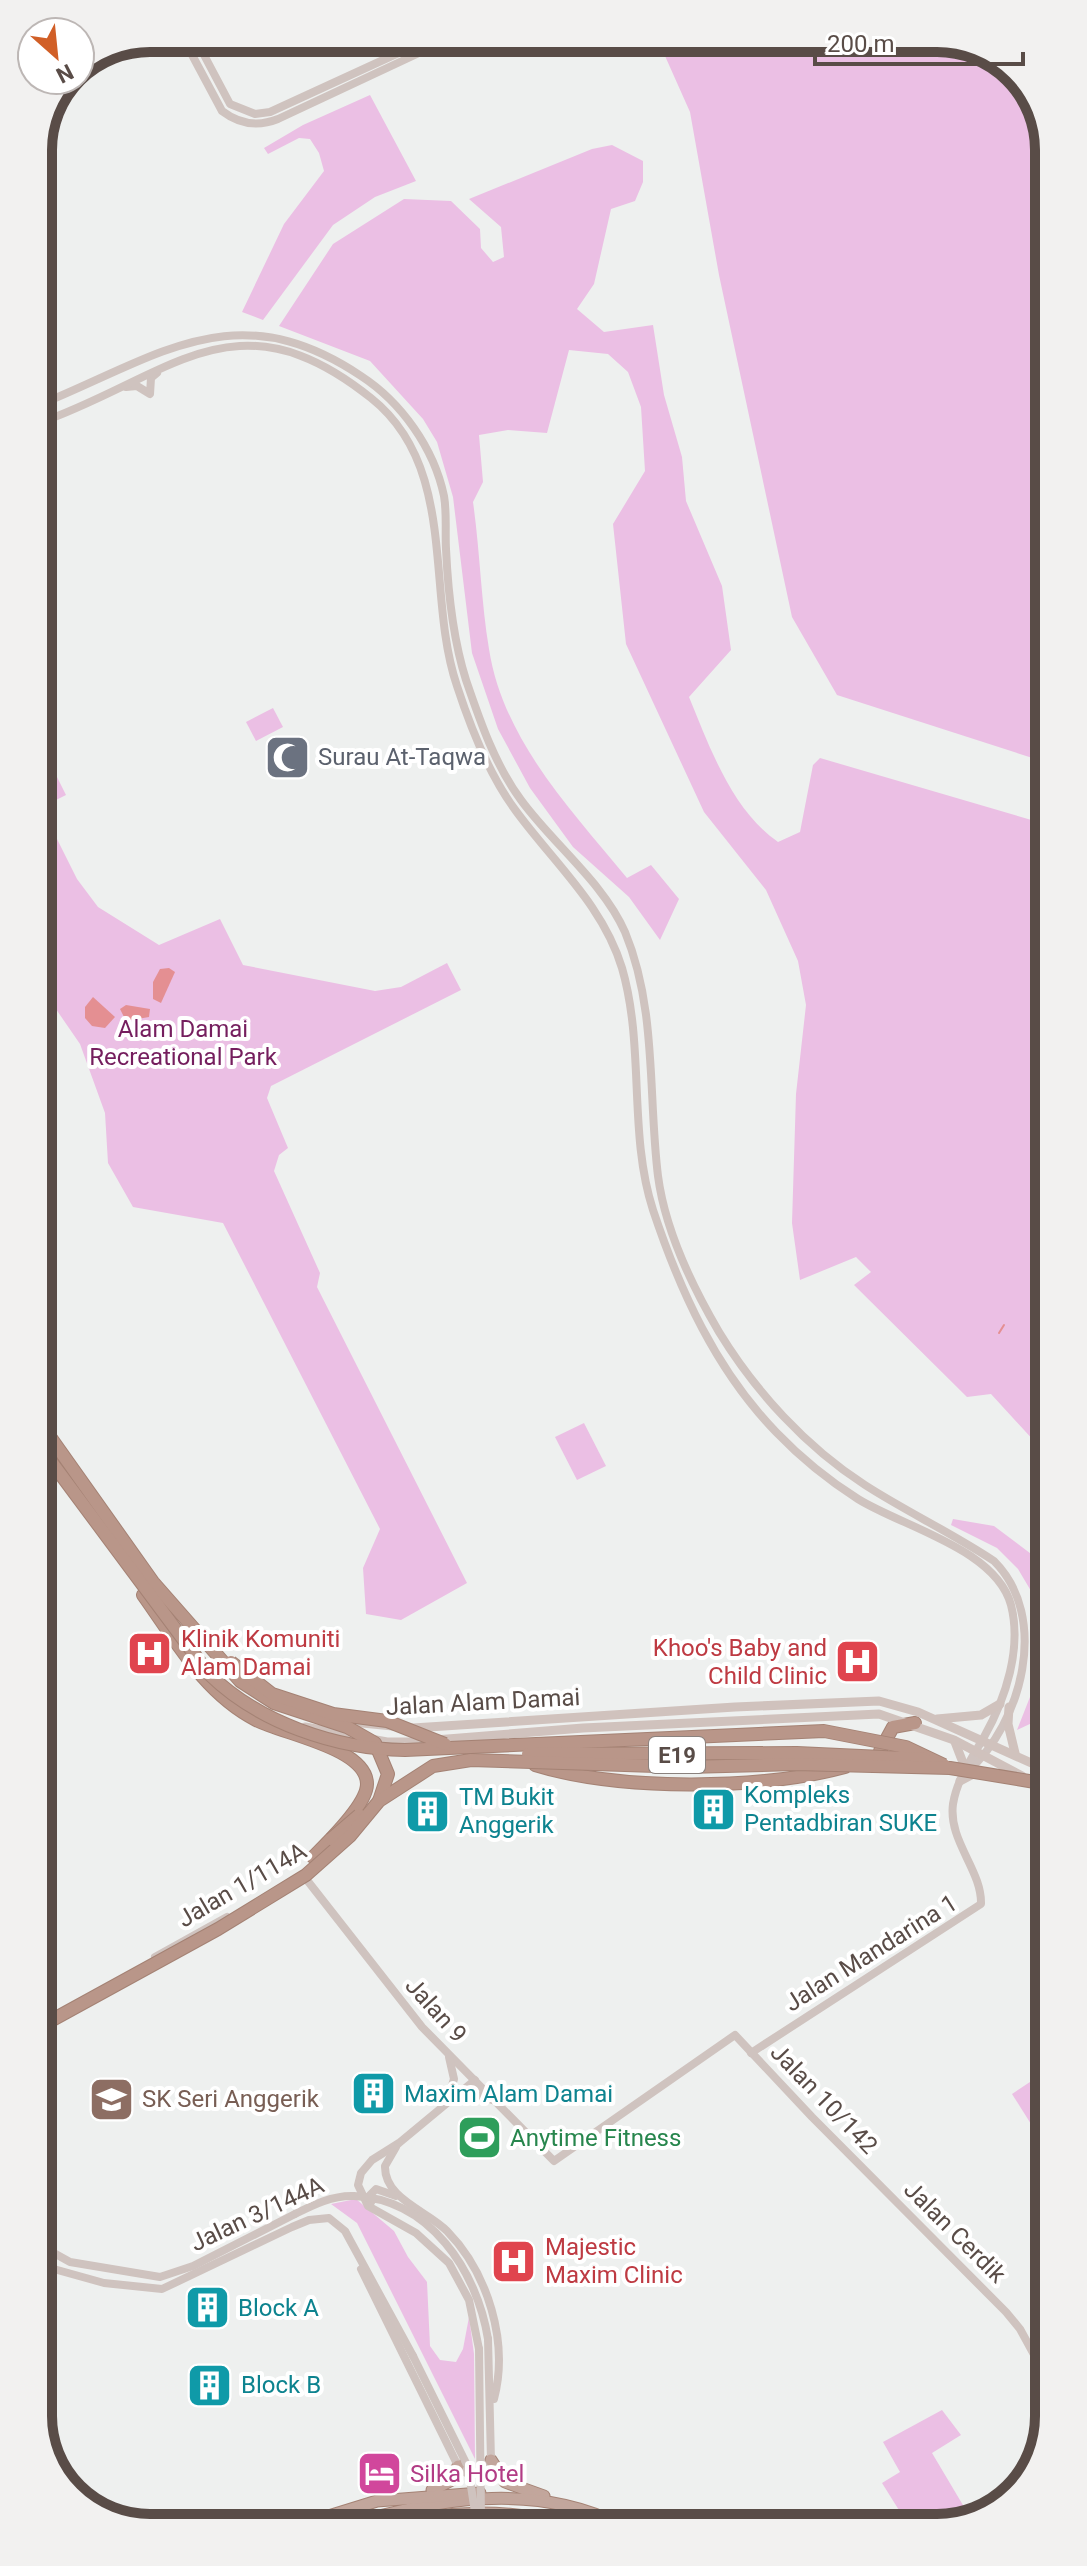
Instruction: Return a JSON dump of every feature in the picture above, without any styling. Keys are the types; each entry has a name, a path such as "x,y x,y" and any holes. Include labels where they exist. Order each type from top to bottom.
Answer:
{"highway":[{"path":"52,1440 153,1582 240,1681 274,1703 347,1727 375,1743 388,1774 379,1801"},
{"path":"52,1465 209,1674 256,1712 295,1727 374,1749 405,1750 824,1731 906,1747 950,1768"},
{"path":"52,1465 204,1681 254,1719 288,1735 338,1748 364,1775 367,1785 360,1802 331,1839"},
{"path":"153,1582 233,1665 272,1694 333,1714 387,1721 443,1743 487,1754"},
{"path":"528,1762 573,1777 630,1781 766,1781 829,1771 869,1759 881,1751 886,1733 893,1727 915,1723"},
{"name":"E19","path":"52,2018 216,1928 301,1872 331,1839 401,1779 434,1762 487,1754 874,1755 951,1760 1035,1781"},
{"name":"E19","path":"52,2018 218,1929 306,1875 350,1836 379,1801 433,1766 471,1760 950,1768 1035,1782"},
{"path":"491,2460 505,2482 591,2514"},
{"path":"330,2514 446,2485 458,2466"},
{"path":"412,2495 505,2493 568,2505"},
{"path":"390,2514 418,2507 522,2498"}],"main road":[{"name":"Jalan Alam Damai","path":"52,1439 210,1655 234,1679 268,1701 303,1713 387,1728 879,1701 934,1719 1035,1764"},
{"name":"Jalan Alam Damai","path":"52,1464 210,1669 232,1690 266,1712 300,1725 387,1742 410,1742 583,1728 879,1714 915,1723 954,1740 1002,1768 1035,1780"},
{"path":"934,1719 981,1715 1005,1706 1015,1753"},
{"path":"954,1740 965,1768"},
{"path":"385,1762 410,1742"},
{"path":"960,1781 1002,1768"}],"street":[{"path":"190,52 222,111 233,119 257,124 278,119 421,52"},
{"path":"202,52 230,104 255,114 270,112 401,52"},
{"path":"52,399 176,347 227,334 262,334 300,343 342,363 393,401 419,438 444,495 446,551 458,650 485,733 519,798 614,913 624,930 640,978 658,1177 687,1268 730,1349 784,1416 860,1482 969,1544 1007,1574 1019,1602 1026,1632 1026,1652 988,1741 960,1781"},
{"path":"52,417 204,349 238,345 272,347 302,357 373,399 395,423 432,500 447,650 476,737 511,806 591,905 610,934 622,967 638,1058 646,1183 652,1208 699,1326 718,1358 774,1430 828,1478 885,1514 970,1555 997,1578 1008,1595 1016,1629 1005,1706"},
{"path":"121,387 137,386 150,394 151,378 162,368"},
{"path":"408,445 419,438"},
{"name":"Jalan 1/114A","path":"52,2018 338,1852 366,1824 376,1805 385,1762 387,1728"},
{"name":"Jalan Mandarina 1","path":"751,2053 981,1904 978,1882 956,1831 953,1804 965,1768 979,1755"},
{"name":"Jalan 9","path":"303,1875 394,1995 554,2161"},
{"name":"Jalan 10/142","path":"554,2161 735,2035 885,2190"},
{"path":"446,2104 454,2079 447,2052"},
{"path":"475,2080 399,2143 372,2160 361,2173 358,2185 368,2206 433,2246 460,2281 475,2320 479,2349 479,2514"},
{"path":"446,2104 478,2095 496,2102"},
{"path":"399,2143 387,2159 385,2175 392,2189 450,2234 487,2294 497,2339 497,2386 491,2407"},
{"path":"396,2223 372,2203 372,2191 381,2189 412,2205"},
{"name":"Jalan Cerdik","path":"885,2190 1006,2312 1020,2329 1035,2356"},
{"name":"Jalan 3/144A","path":"52,2254 58,2258 160,2277 193,2266 331,2199 353,2196 384,2201 429,2227 449,2244 466,2270 484,2311 488,2339 491,2460"},
{"name":"Jalan 3/144A","path":"52,2269 104,2283 162,2289 292,2227 320,2217 338,2223 413,2356 468,2467 477,2514"},
{"name":"Jalan 3/144A","path":"357,2256 376,2304 458,2466"},
{"path":"458,2466 465,2474 478,2474 491,2460"}],"green space":[{"path":"663,52 943,52 968,57 997,72 1011,85 1025,107 1035,150 1035,759 837,695 792,617 719,275 690,112"},
{"path":"370,95 416,181 375,197 333,225 263,320 242,312 284,224 324,171 319,153 310,139 299,138 268,154 264,148 303,125"},
{"path":"612,145 643,161 643,182 635,201 611,209 594,284 577,309 604,332 653,325 664,395 682,457 686,501 722,586 731,650 689,697 714,757 735,796 762,829 778,842 800,832 813,765 820,758 1035,821 1035,1442 991,1394 967,1397 854,1285 871,1272 856,1257 800,1280 792,1223 796,1094 806,1005 798,961 766,890 704,812 626,644 613,524 645,471 641,407 628,372 608,354 569,350 547,433 508,430 479,435 483,482 473,502 489,649 509,714 524,744 563,800 627,878 651,865 679,899 660,940 629,897 573,847 530,788 498,729 472,653 453,497 437,442 423,419 370,361 279,326 333,244 404,199 451,201 480,229 481,248 493,262 504,257 501,227 469,199 592,149"},
{"path":"273,708 283,727 256,741 246,722"},
{"name":"Alam Damai Recreational Park","path":"52,767 66,795 52,802"},
{"name":"Alam Damai Recreational Park","path":"52,829 77,879 98,907 159,945 220,919 243,965 375,991 401,987 447,963 461,990 271,1086 267,1098 288,1148 279,1155 274,1171 320,1273 317,1287 467,1583 401,1620 366,1614 363,1568 380,1529 223,1223 133,1207 108,1163 105,1113 80,1044 52,1003"},
{"path":"584,1423 606,1466 577,1480 555,1437"},
{"path":"953,1519 994,1526 1035,1557 1035,1606 1034,1596 1018,1569 997,1548 951,1525"},
{"path":"1035,1684 1035,1722 1017,1730"},
{"path":"1033,2080 1035,2082 1035,2130 1012,2094"},
{"path":"356,2199 394,2231 427,2282 430,2346 440,2360 456,2362 463,2349 469,2317 474,2354 475,2459 357,2223 331,2204"},
{"path":"942,2410 961,2435 932,2453 966,2510 937,2514 901,2514 882,2483 900,2472 883,2442"}],"shaded area":[{"path":"169,968 175,972 161,1003 153,999 153,982 160,969"},
{"path":"93,997 115,1017 105,1028 92,1026 85,1018 85,1007"},
{"path":"126,1005 150,1009 149,1017 126,1021 120,1009"}],"waterway":[{"path":"999,1333 1004,1325"}],"place":[{"name":"Surau At-Taqwa","path":"287,757"},
{"name":"Klinik Komuniti Alam Damai","path":"150,1653"},
{"name":"Khoo's Baby and Child Clinic","path":"858,1662"},
{"name":"Kompleks Pentadbiran SUKE","path":"713,1809"},
{"name":"TM Bukit Anggerik","path":"428,1811"},
{"name":"Maxim Alam Damai","path":"373,2094"},
{"name":"SK Seri Anggerik","path":"111,2099"},
{"name":"Anytime Fitness","path":"479,2138"},
{"name":"Majestic Maxim Clinic","path":"514,2261"},
{"name":"Block A","path":"207,2308"},
{"name":"Block B","path":"210,2385"},
{"name":"Silka Hotel","path":"379,2474"}]}
